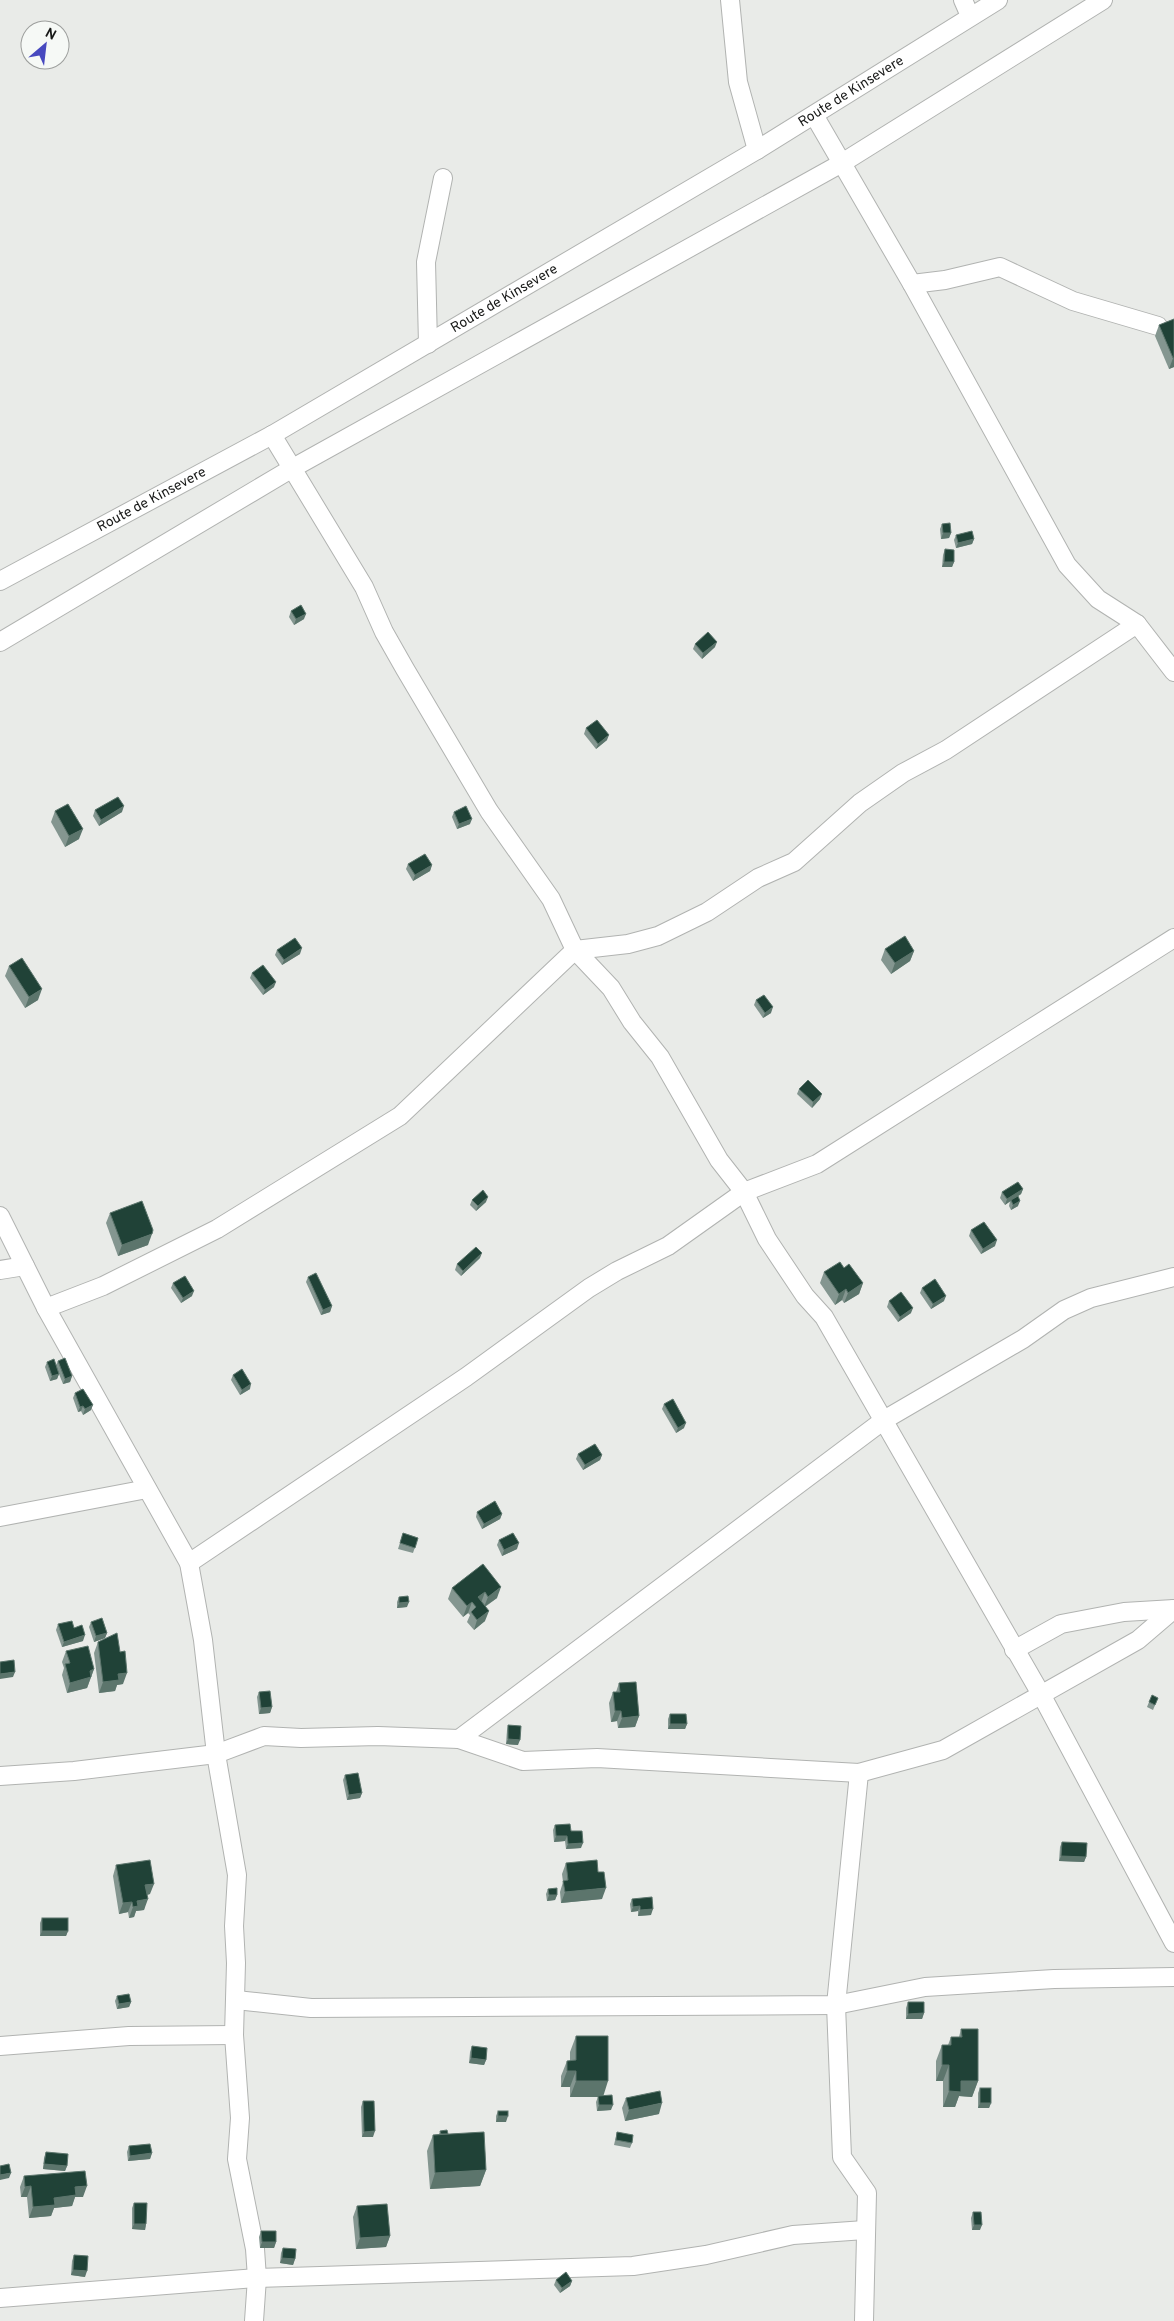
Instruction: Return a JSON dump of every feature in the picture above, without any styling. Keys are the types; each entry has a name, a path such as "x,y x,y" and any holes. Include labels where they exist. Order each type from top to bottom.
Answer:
{"street":[{"path":"730,0 738,82 757,150"},
{"name":"Route de Kinsevere","path":"0,581 272,435 814,115 967,8 998,0"},
{"path":"0,642 291,469 842,163 1103,0"},
{"path":"814,115 912,284 1067,566 1098,599 1137,624 1174,672"},
{"path":"428,344 426,262 443,178"},
{"path":"912,284 945,280 1000,266 1073,301 1158,326"},
{"path":"272,435 350,563 404,669 489,811 551,898 575,950 611,988 632,1022 660,1057 719,1160 744,1192 767,1239 805,1296 824,1317 1042,1696 1172,1936"},
{"path":"46,1308 103,1286 217,1230 400,1116 575,950 628,944 658,936 707,912 758,878 794,862 860,803 896,778 946,750 1137,624"},
{"path":"189,1563 416,1408 466,1377 617,1270 668,1246 744,1192 817,1164 1174,938"},
{"path":"0,1216 46,1308 189,1563 208,1667 216,1754 237,1875 234,1926 236,2000 234,2036 240,2118 237,2159 255,2249 257,2278 254,2321"},
{"path":"0,1270 25,1266"},
{"path":"459,1739 884,1420 1023,1339 1064,1310 1091,1298 1174,1277"},
{"path":"0,1517 147,1488"},
{"path":"1014,1650 1061,1624 1124,1612 1174,1609"},
{"path":"0,1776 74,1771 216,1754 264,1736 378,1736 459,1739 523,1761 597,1758 859,1773 943,1750 1042,1696 1138,1640 1174,1609"},
{"path":"859,1773 836,2005 842,2157 867,2192 864,2321"},
{"path":"236,2000 311,2008 836,2005 925,1987 1054,1979 1174,1977"},
{"path":"0,2046 129,2036 234,2036"},
{"path":"0,2298 257,2278 633,2266 706,2255 793,2235 865,2230"}],"building":[{"path":"1174,319 1174,358 1173,358 1159,325"},
{"path":"950,523 951,533 943,533 942,524"},
{"path":"972,531 974,539 958,543 956,535"},
{"path":"945,549 954,550 954,562 944,562"},
{"path":"301,605 306,614 296,619 291,611"},
{"path":"708,632 717,642 703,653 695,644"},
{"path":"597,720 609,735 598,744 586,728"},
{"path":"118,797 124,806 101,820 95,810"},
{"path":"68,804 83,829 69,836 55,811"},
{"path":"466,806 472,819 459,824 454,812"},
{"path":"425,854 432,865 415,875 408,864"},
{"path":"905,936 914,951 895,963 885,949"},
{"path":"295,938 302,948 284,960 277,950"},
{"path":"22,958 42,989 29,997 9,966"},
{"path":"263,965 276,982 265,990 252,973"},
{"path":"764,995 773,1007 765,1013 756,1000"},
{"path":"808,1080 822,1094 813,1102 799,1089"},
{"path":"1018,1182 1023,1189 1007,1199 1002,1192"},
{"path":"483,1190 488,1197 478,1206 472,1200"},
{"path":"1018,1196 1020,1201 1013,1205 1011,1200"},
{"path":"142,1201 153,1230 152,1234 122,1245 110,1213"},
{"path":"984,1222 997,1240 983,1249 971,1230"},
{"path":"476,1247 482,1253 463,1271 457,1264"},
{"path":"840,1262 844,1268 849,1264 863,1283 848,1293 846,1289 839,1294 824,1272"},
{"path":"316,1273 332,1306 323,1310 308,1277"},
{"path":"185,1276 194,1291 183,1298 173,1283"},
{"path":"935,1279 946,1296 933,1304 922,1288"},
{"path":"901,1292 913,1308 900,1317 889,1301"},
{"path":"65,1358 72,1376 65,1379 58,1361"},
{"path":"54,1359 59,1374 52,1376 47,1362"},
{"path":"242,1369 251,1384 242,1390 233,1375"},
{"path":"83,1389 93,1405 85,1409 83,1406 80,1407 75,1393"},
{"path":"673,1399 686,1423 678,1428 664,1404"},
{"path":"595,1444 602,1455 585,1465 578,1454"},
{"path":"495,1501 502,1514 484,1524 477,1512"},
{"path":"403,1533 418,1538 415,1548 400,1543"},
{"path":"513,1533 519,1543 504,1550 499,1540"},
{"path":"483,1564 501,1587 488,1597 485,1592 478,1597 489,1611 477,1620 471,1612 476,1607 472,1602 467,1606 452,1588"},
{"path":"408,1596 409,1602 399,1603 399,1597"},
{"path":"102,1618 107,1633 96,1636 91,1622"},
{"path":"72,1621 74,1628 82,1625 85,1635 64,1642 58,1624"},
{"path":"117,1633 120,1652 125,1651 127,1673 118,1674 119,1680 103,1682 98,1642"},
{"path":"88,1646 94,1669 90,1671 91,1677 70,1683 65,1664 70,1663 66,1651"},
{"path":"14,1660 15,1672 0,1674 0,1662"},
{"path":"636,1682 639,1716 622,1718 621,1711 615,1711 613,1692 620,1692 619,1683"},
{"path":"270,1691 272,1707 261,1708 259,1692"},
{"path":"1152,1695 1158,1698 1155,1705 1149,1702"},
{"path":"670,1714 686,1714 687,1724 670,1724"},
{"path":"508,1725 521,1726 520,1740 508,1739"},
{"path":"358,1773 362,1793 349,1795 345,1775"},
{"path":"570,1824 571,1831 582,1831 583,1843 568,1844 567,1836 556,1836 555,1825"},
{"path":"1062,1842 1087,1843 1086,1857 1061,1856"},
{"path":"150,1860 154,1884 145,1885 148,1899 137,1901 138,1906 133,1907 132,1902 123,1903 116,1865"},
{"path":"597,1860 598,1872 604,1872 606,1888 565,1892 563,1881 568,1880 566,1863"},
{"path":"557,1888 557,1895 549,1895 548,1889"},
{"path":"652,1897 653,1909 640,1910 640,1906 633,1907 632,1899"},
{"path":"42,1918 68,1918 68,1931 42,1931"},
{"path":"129,1994 131,2002 119,2004 117,1996"},
{"path":"908,2002 924,2002 924,2013 908,2014"},
{"path":"961,2029 978,2029 978,2081 961,2081 961,2092 949,2091 949,2065 942,2065 942,2045 951,2045 951,2037 962,2037"},
{"path":"576,2036 608,2036 608,2081 576,2081 576,2071 567,2071 567,2061 576,2060"},
{"path":"472,2046 487,2048 486,2060 471,2058"},
{"path":"980,2088 991,2088 991,2103 980,2103"},
{"path":"660,2091 662,2103 629,2110 626,2098"},
{"path":"612,2095 613,2105 599,2105 598,2096"},
{"path":"363,2101 374,2101 375,2131 364,2132"},
{"path":"498,2111 508,2111 508,2116 498,2116"},
{"path":"447,2130 448,2134 441,2134 440,2131"},
{"path":"484,2132 486,2170 435,2173 433,2135"},
{"path":"617,2132 633,2135 632,2143 616,2140"},
{"path":"150,2144 152,2153 130,2156 129,2146"},
{"path":"46,2152 68,2154 67,2166 44,2164"},
{"path":"9,2164 11,2173 0,2175 0,2166"},
{"path":"85,2171 87,2186 75,2187 76,2195 54,2198 55,2205 33,2207 31,2186 25,2187 24,2176"},
{"path":"134,2203 147,2203 146,2224 134,2224"},
{"path":"387,2204 390,2236 360,2238 357,2206"},
{"path":"973,2212 981,2212 982,2225 974,2225"},
{"path":"261,2231 276,2231 276,2242 262,2242"},
{"path":"283,2248 296,2249 295,2259 282,2258"},
{"path":"74,2255 88,2256 87,2271 73,2270"},
{"path":"566,2272 572,2281 562,2288 556,2280"}]}
